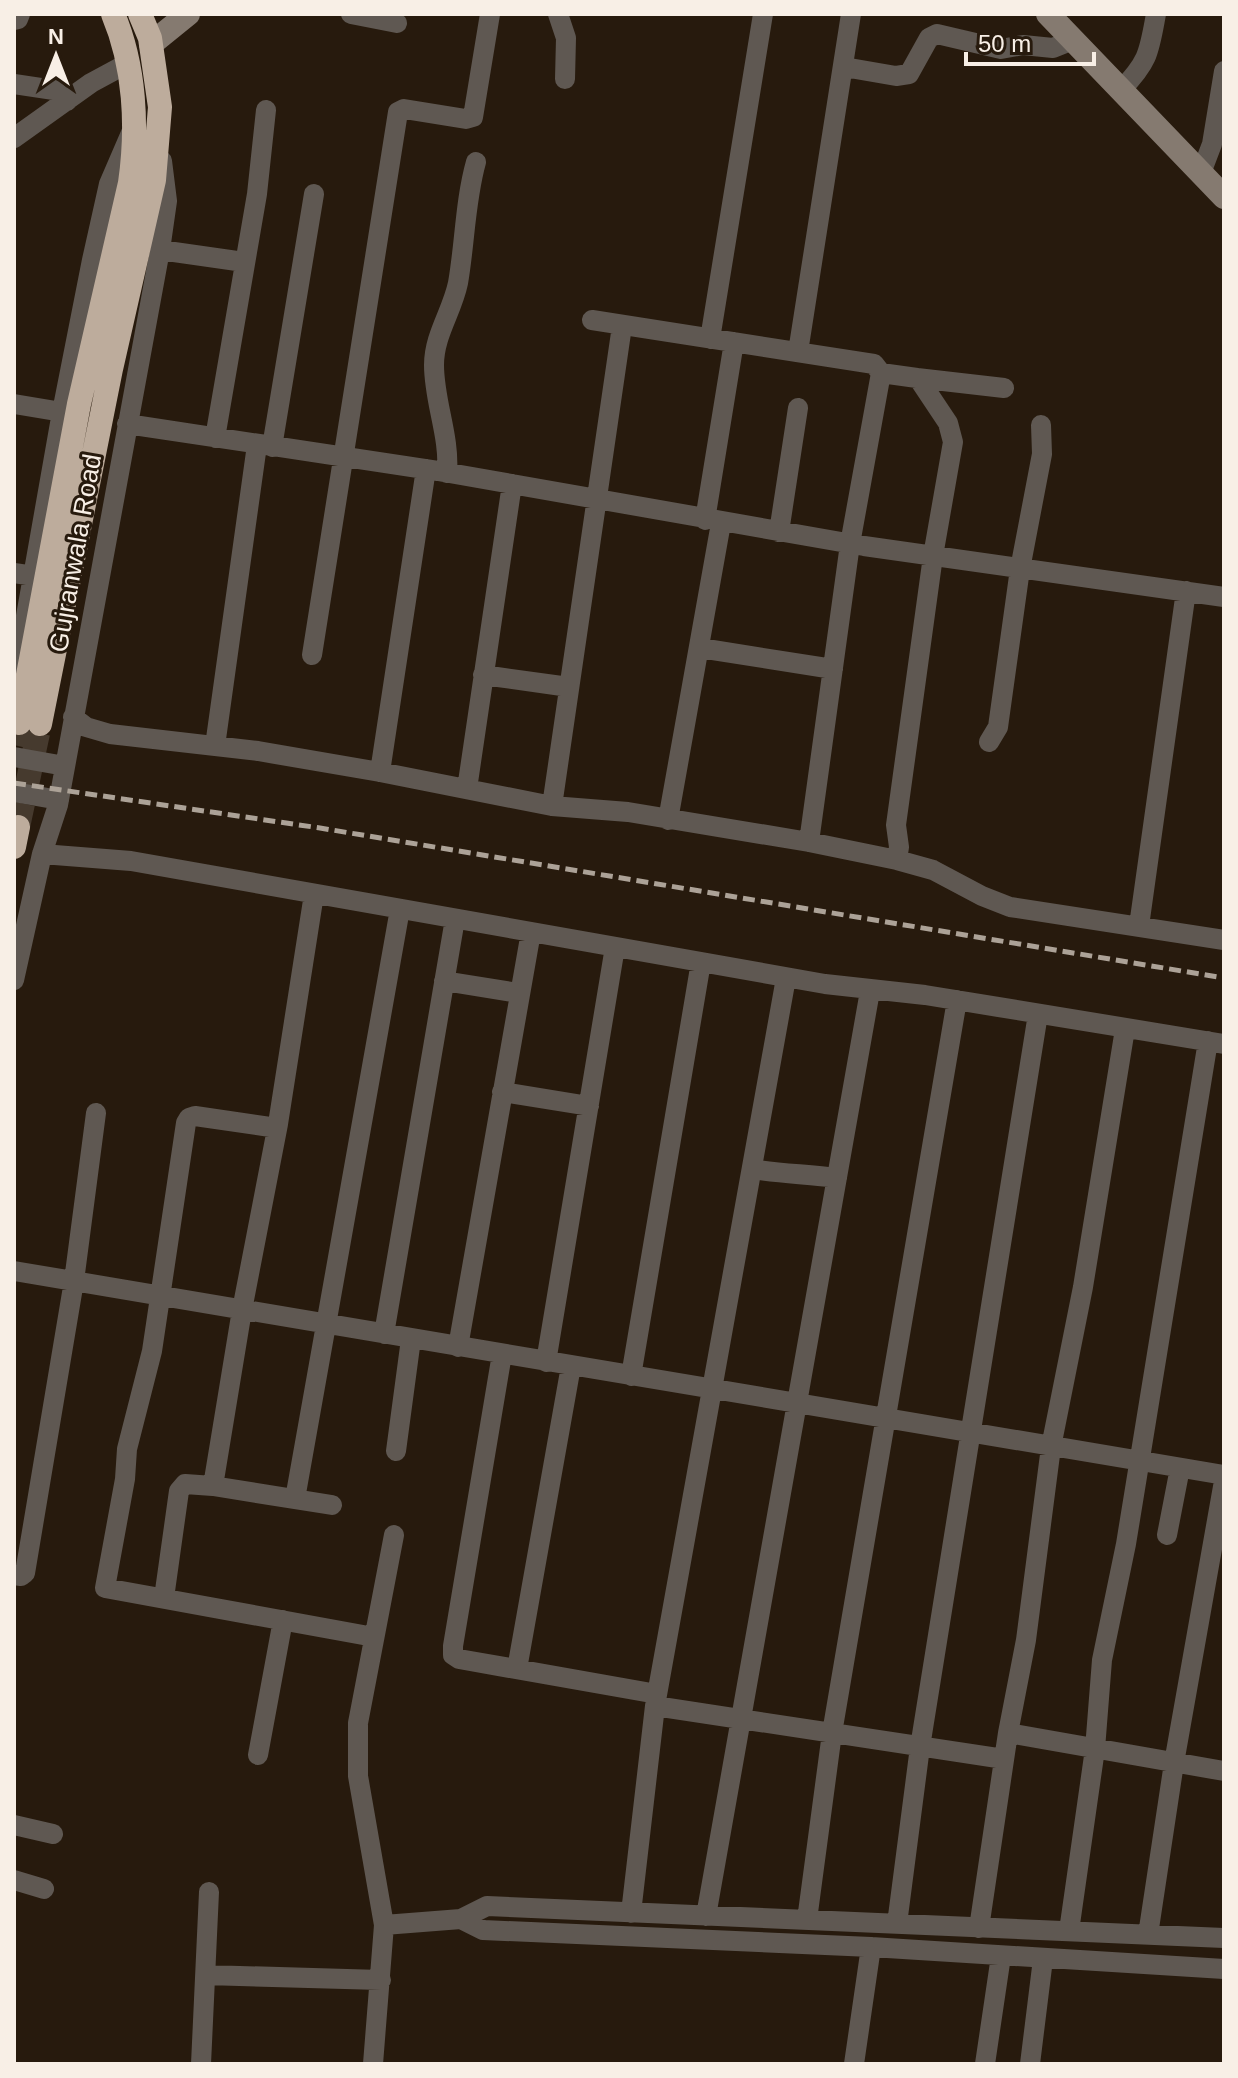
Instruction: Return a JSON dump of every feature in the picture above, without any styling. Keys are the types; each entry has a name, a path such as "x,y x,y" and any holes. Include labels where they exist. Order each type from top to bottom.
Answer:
{"highway":[{"name":"Gujranwala Road","path":"113,14 128,63 135,125 130,183 79,404 30,724 154,180 160,107 151,44 140,14"}],"main road":[{"path":"151,44 188,14"},
{"path":"1048,14 1224,197"}],"street":[{"path":"14,20 20,14"},
{"path":"351,14 397,23"},
{"path":"312,655 398,112 404,109 466,119 473,117 490,14"},
{"path":"558,14 566,38 565,79"},
{"path":"710,339 763,14"},
{"path":"1121,90 1149,56 1156,14"},
{"path":"798,352 844,67 847,15"},
{"path":"844,67 896,76 909,74 929,38 937,34 1001,49 1023,45 1053,48 1073,40"},
{"path":"14,138 91,83 128,63"},
{"path":"1201,173 1212,144 1223,81"},
{"path":"14,84 54,90 67,101"},
{"path":"215,438 257,194 266,110"},
{"name":"Gujranwala Road","path":"14,684 24,574 62,412 109,184 135,125"},
{"name":"Gujranwala Road","path":"14,980 42,854 59,800 160,250 167,201 159,133"},
{"path":"447,473 448,442 435,393 434,360 437,340 458,280 476,162"},
{"path":"215,746 264,446 314,194"},
{"path":"160,250 244,262"},
{"path":"592,320 874,364 881,373 1004,388"},
{"path":"552,806 622,326"},
{"path":"668,820 700,648 734,342"},
{"path":"809,842 850,544 881,373"},
{"path":"897,860 896,825 953,435 917,378"},
{"path":"14,404 62,412"},
{"path":"779,532 798,408"},
{"path":"127,424 426,469 850,544 1224,597"},
{"path":"989,742 998,727 1020,569 1042,454 1041,425"},
{"path":"380,772 426,469"},
{"path":"467,789 512,484"},
{"path":"1139,926 1186,591"},
{"path":"700,648 833,669"},
{"path":"483,675 569,687"},
{"path":"73,717 86,727 110,734 215,746 380,772 552,806 607,810 809,842 933,870 1010,907 1224,940"},
{"path":"14,757 65,766"},
{"path":"14,792 59,800"},
{"path":"42,854 131,861 786,978 957,1000 1216,1043 1138,1462 1126,1544 1102,1660 1095,1749 1069,1931"},
{"path":"213,1486 242,1310 277,1128 314,894"},
{"path":"295,1499 400,909"},
{"path":"384,1334 455,919"},
{"path":"458,1347 531,932"},
{"path":"546,1362 615,947"},
{"path":"631,1376 701,962"},
{"path":"631,1913 656,1700 786,978"},
{"path":"444,981 518,993"},
{"path":"706,1916 870,991"},
{"path":"807,1920 832,1733 957,1000"},
{"path":"897,1924 920,1747 1038,1014"},
{"path":"979,1928 1008,1733 1033,1596 1051,1447 1083,1287 1125,1029"},
{"path":"502,1092 589,1106"},
{"path":"14,1575 25,1573 74,1281 96,1113"},
{"path":"277,1128 195,1116 187,1120 152,1351 127,1449 121,1505 105,1588 374,1637"},
{"path":"752,1169 837,1178"},
{"path":"14,1271 1180,1468 1224,1478 1174,1763 1148,1935"},
{"path":"396,1451 411,1339"},
{"path":"502,1354 453,1651 459,1659 517,1669 740,1720 1004,1759"},
{"path":"517,1669 571,1366"},
{"path":"1167,1535 1180,1468"},
{"path":"164,1598 181,1488 188,1484 332,1505"},
{"path":"373,2064 384,1925 356,1755 358,1723 394,1535"},
{"path":"258,1755 283,1620"},
{"path":"1008,1733 1224,1771"},
{"path":"14,1825 53,1834"},
{"path":"14,1880 44,1889"},
{"path":"201,2064 209,1892"},
{"path":"384,1925 461,1919 487,1906 1224,1938"},
{"path":"461,1919 483,1930 871,1947 1224,1969"},
{"path":"854,2064 871,1947"},
{"path":"985,2064 1001,1956"},
{"path":"1030,2064 1043,1959"},
{"path":"206,1975 381,1980"}],"tunnel":[{"path":"14,745 19,723"},
{"path":"18,827 40,724"}],"railway":[{"path":"14,783 320,828 1224,978"}]}
